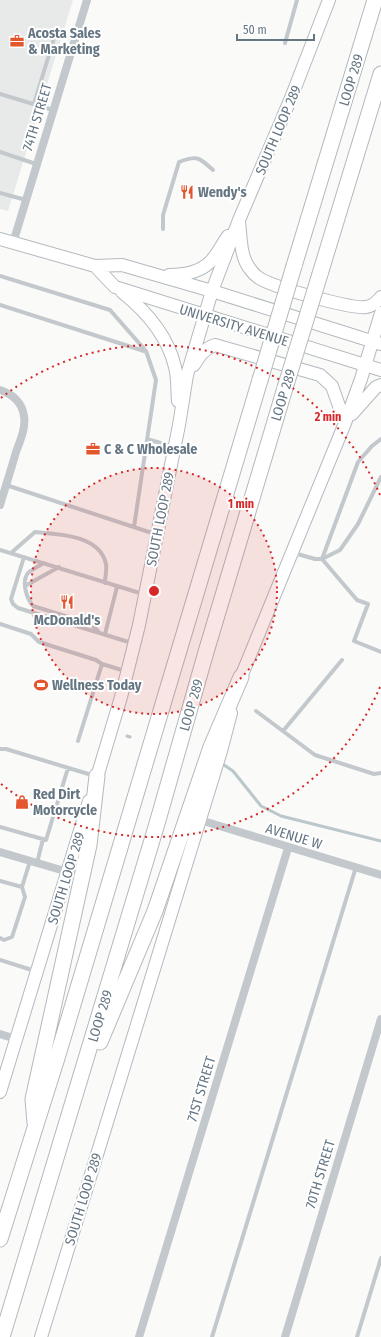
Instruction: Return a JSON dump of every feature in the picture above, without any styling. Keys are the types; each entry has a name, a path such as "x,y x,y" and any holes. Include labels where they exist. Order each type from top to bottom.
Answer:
{"highway":[{"name":"LOOP 289","path":"0,1239 36,1129 375,0"},
{"name":"LOOP 289","path":"2,1337 156,827 208,645 285,388 381,74"},
{"path":"72,1108 127,982 155,912 211,747 241,677"},
{"path":"36,1129 32,1099 88,845 97,776"}],"main road":[{"name":"SOUTH LOOP 289","path":"0,1092 68,872 127,672 146,595 179,425 187,375 212,291 239,220 291,98 329,0"},
{"path":"158,275 178,275 194,272 203,267 210,262 239,220"},
{"path":"239,220 244,256 249,268 259,277 272,284 346,306 366,307 375,304 381,297"},
{"name":"UNIVERSITY AVENUE","path":"0,239 95,266 122,265 377,342"},
{"name":"UNIVERSITY AVENUE","path":"95,266 115,287 381,370"},
{"path":"115,287 134,302 148,317 161,334 170,350 175,368 179,425"},
{"name":"SOUTH LOOP 289","path":"41,1337 221,751 241,677 345,423 365,366 377,342 381,313"},
{"path":"187,375 201,353 209,347 216,345 320,375 332,386 345,423"},
{"path":"345,423 365,398 376,387 381,385"}],"street":[{"name":"74TH STREET","path":"13,242 86,0"},
{"path":"0,390 11,395 21,405 24,417 24,424 0,506"},
{"name":"AVENUE W","path":"200,820 288,848 381,875"},
{"name":"71ST STREET","path":"139,1337 288,848"},
{"path":"0,852 68,872"},
{"name":"70TH STREET","path":"285,1337 381,1019"},
{"path":"0,1034 16,1039"}],"lane":[{"path":"285,43 297,0"},
{"path":"34,104 55,35"},
{"path":"0,94 53,110"},
{"path":"0,152 36,164"},
{"path":"162,229 163,215 179,162 191,157 203,160 213,170"},
{"path":"0,193 26,200"},
{"path":"0,276 110,310 146,351 156,380 134,527"},
{"path":"0,305 146,351"},
{"path":"147,439 174,447"},
{"path":"322,559 358,462 372,446 381,439"},
{"path":"293,552 315,559 322,559 340,550 358,524 381,477"},
{"path":"6,485 158,534"},
{"path":"11,553 35,532 57,534 82,540 98,548 106,564 105,583"},
{"path":"0,550 146,595"},
{"path":"24,557 11,599 13,604 18,608 134,644"},
{"path":"322,559 356,600 368,604 354,641 381,652"},
{"path":"44,563 27,575 26,596 33,606 91,624 99,632"},
{"path":"26,586 59,568"},
{"path":"105,634 117,587"},
{"path":"0,624 31,634 39,642 96,660 102,664 127,672"},
{"path":"283,731 342,660"},
{"path":"78,741 102,664"},
{"path":"256,711 314,755 374,774 381,773"},
{"path":"0,749 97,776"},
{"path":"0,827 46,840 68,768"},
{"path":"0,938 4,940 12,937 25,897 22,887 43,839"},
{"path":"212,1337 356,867"},
{"path":"0,881 22,887"},
{"path":"0,960 37,972"},
{"path":"357,1337 381,1258"}],"shaded area":[{"path":"0,0 73,0 8,211 0,209"}],"waterway":[{"path":"224,765 233,771 261,806 281,816 381,841"}],"place":[{"name":"Acosta Sales & Marketing","path":"17,41"},
{"name":"Wendy's","path":"187,192"},
{"name":"C & C Wholesale","path":"93,449"},
{"name":"McDonald's","path":"67,602"},
{"name":"Wellness Today","path":"41,685"},
{"name":"Red Dirt Motorcycle","path":"22,802"}]}
